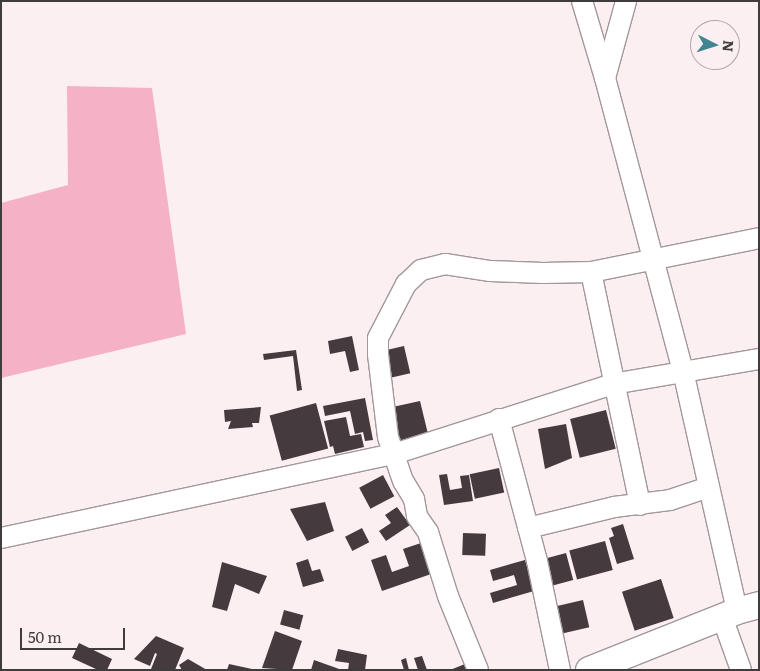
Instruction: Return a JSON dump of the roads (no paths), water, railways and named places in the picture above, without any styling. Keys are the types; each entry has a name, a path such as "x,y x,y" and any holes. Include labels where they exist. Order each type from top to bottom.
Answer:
{"main road":[{"path":"589,670 739,611"}],"street":[{"path":"582,1 605,78 683,371 739,611 741,670"},
{"path":"605,78 626,1"},
{"path":"478,670 448,596 428,532 417,516 414,499 403,481 388,437 383,405 378,338 406,284 421,270 445,264 499,271 591,272 654,261 759,238"},
{"path":"591,272 613,384 640,505"},
{"path":"1,538 394,454 613,384 759,359"},
{"path":"499,419 544,590 560,670"},
{"path":"528,528 614,507 670,500 709,487"}]}
